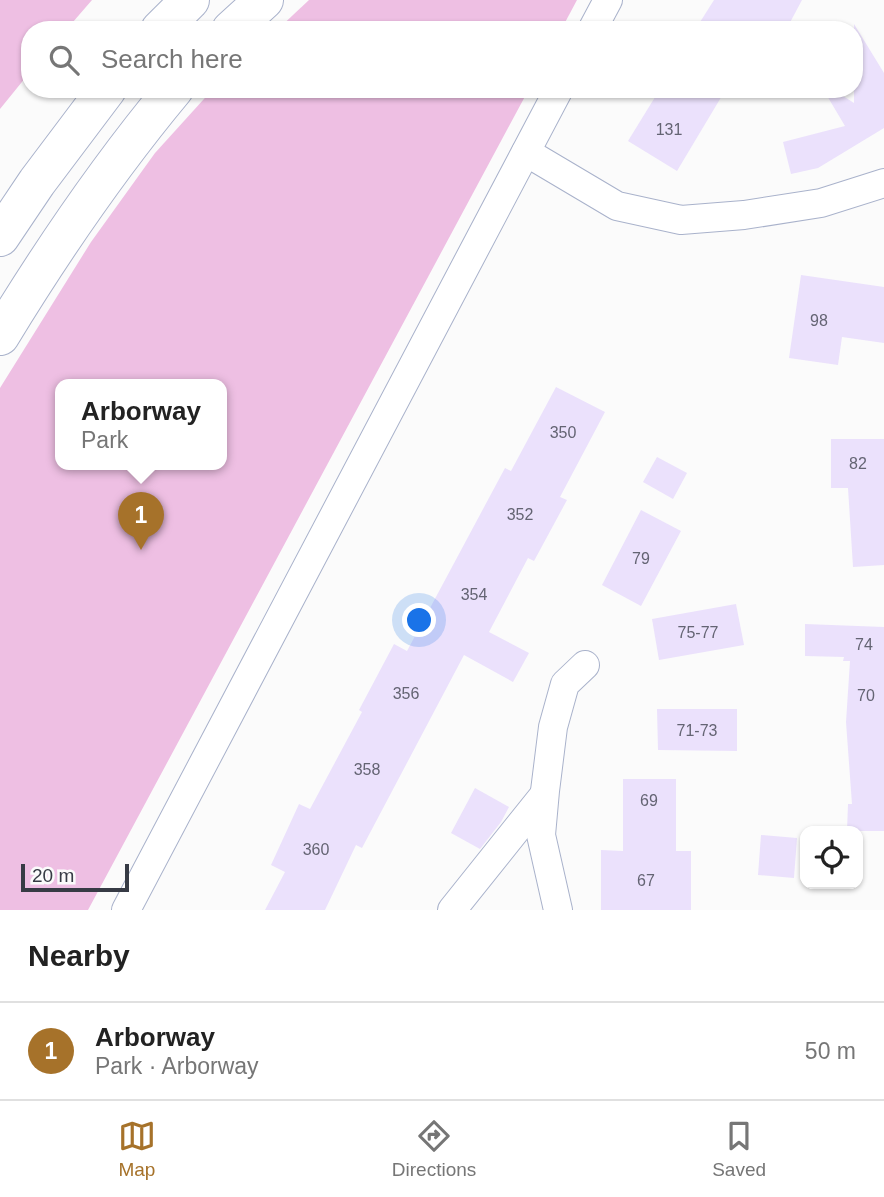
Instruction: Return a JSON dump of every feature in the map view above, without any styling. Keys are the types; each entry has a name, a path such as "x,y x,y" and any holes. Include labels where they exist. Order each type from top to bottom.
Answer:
{"highway":[{"path":"169,21 190,0"},
{"path":"241,21 264,0"},
{"path":"0,237 37,181 100,98"},
{"path":"0,335 93,191 166,98"}],"street":[{"path":"597,21 608,0"},
{"path":"126,910 554,98"},
{"path":"526,152 617,206 681,220 744,215 821,203 884,183"},
{"path":"558,910 541,835 544,795 553,727 565,684 585,665"},
{"path":"452,910 544,795"}],"shaded area":[{"path":"0,0 92,0 74,21 21,21 21,83 0,109"},
{"path":"309,0 577,0 566,21 287,21"},
{"path":"205,98 524,98 88,910 0,910 0,388 91,242 155,153"}],"building":[{"path":"714,0 802,0 791,21 701,21"},
{"path":"863,39 884,73 884,128 818,168 791,174 783,142 845,126 828,98 846,98 854,103 854,98 863,98"},
{"path":"654,98 721,98 677,171 628,141"},
{"path":"801,275 884,287 884,343 842,337 838,365 789,358"},
{"path":"556,387 605,412 560,497 567,500 534,561 528,558 489,632 529,653 513,682 464,655 362,848 356,845 325,910 265,910 285,872 271,865 299,804 310,809 362,712 359,710 394,644 407,651 505,468 511,471"},
{"path":"831,439 884,439 884,565 853,567 848,488 831,488"},
{"path":"657,457 687,473 673,499 643,482"},
{"path":"641,510 681,531 641,606 602,585"},
{"path":"736,604 744,645 659,660 652,619"},
{"path":"805,624 884,627 884,831 863,831 863,826 847,826 848,804 852,804 846,722 850,661 843,661 844,657 805,656"},
{"path":"657,709 737,709 737,751 658,750"},
{"path":"623,779 676,779 676,851 691,851 691,910 601,910 601,850 623,851"},
{"path":"475,788 509,807 480,849 451,833"},
{"path":"761,835 797,838 794,878 758,875"}],"place":[{"name":"Arborway","path":"141,550"}]}
